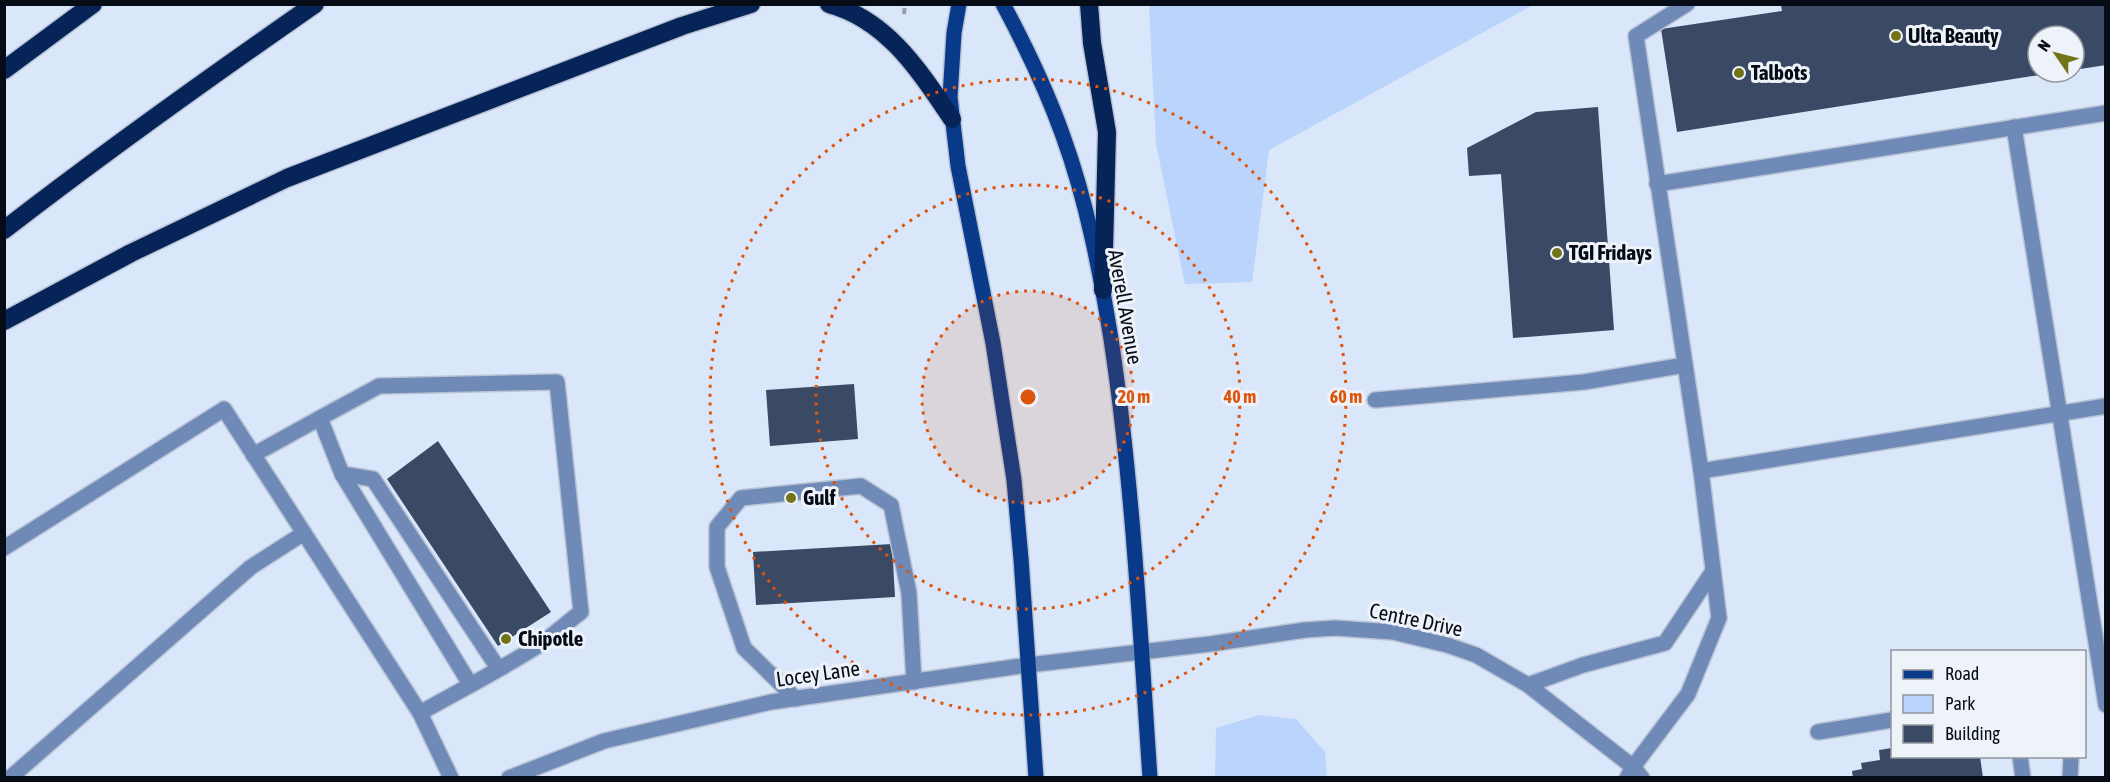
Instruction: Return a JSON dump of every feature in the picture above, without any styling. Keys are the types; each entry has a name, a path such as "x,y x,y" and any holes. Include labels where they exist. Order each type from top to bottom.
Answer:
{"highway":[{"path":"4,70 93,4"},
{"path":"4,230 122,140 315,4"},
{"path":"682,26 722,4"},
{"path":"4,321 131,253 287,178 682,26 751,4"},
{"path":"829,4 858,15 893,41 919,71 952,119"},
{"path":"1089,4 1092,43 1107,132 1103,290"}],"main road":[{"path":"959,4 950,72 952,119 958,166 995,353 1011,459 1022,559 1036,777"},
{"name":"Averell Avenue","path":"1003,4 1035,66 1064,139 1091,236 1103,290 1122,416 1150,777"}],"street":[{"path":"1634,774 1688,694 1719,618 1701,471 1636,36 1687,4"},
{"path":"1657,184 2106,112"},
{"path":"2014,127 2106,705"},
{"path":"1375,400 1584,382 1685,365"},
{"path":"253,455 379,387 557,382 581,612 534,648 420,713"},
{"path":"1701,471 2106,406"},
{"path":"4,549 224,409 420,713 450,777"},
{"path":"320,418 342,474 471,684"},
{"path":"342,474 373,479 498,668"},
{"path":"796,699 744,648 717,567 717,527 741,498 861,486 891,504 909,593 914,682"},
{"path":"10,777 251,567 304,533"},
{"path":"1528,685 1583,665 1665,643 1713,570"},
{"name":"Centre Drive","path":"1141,651 1305,630 1362,628 1393,632 1447,645 1476,655 1528,685 1634,774"},
{"name":"Locey Lane","path":"509,777 604,741 771,702 1141,651"},
{"path":"1818,732 1891,720"},
{"path":"2020,758 2023,777"},
{"path":"2070,777 2072,758"}],"green space":[{"path":"1149,4 1533,5 1269,150 1252,282 1185,284 1156,144"},
{"path":"1259,715 1296,719 1325,752 1327,777 1215,777 1216,728"}],"building":[{"path":"1781,5 2106,5 2106,65 2086,68 2086,24 2026,24 2026,77 1677,132 1661,29 1782,11"},
{"name":"TGI Fridays","path":"1598,107 1614,330 1513,338 1501,174 1469,176 1467,148 1536,112"},
{"path":"854,384 858,439 770,446 766,390"},
{"path":"438,441 551,612 498,646 387,479"},
{"path":"892,544 895,597 756,605 753,552"},
{"path":"1891,748 1891,758 1980,758 1983,778 1853,778 1852,771 1862,769 1861,763 1880,760 1879,750"}],"place":[{"name":"Ulta Beauty","path":"1896,36"},
{"name":"Talbots","path":"1739,73"},
{"name":"TGI Fridays","path":"1557,253"},
{"name":"Gulf","path":"791,498"},
{"name":"Chipotle","path":"506,639"}]}
